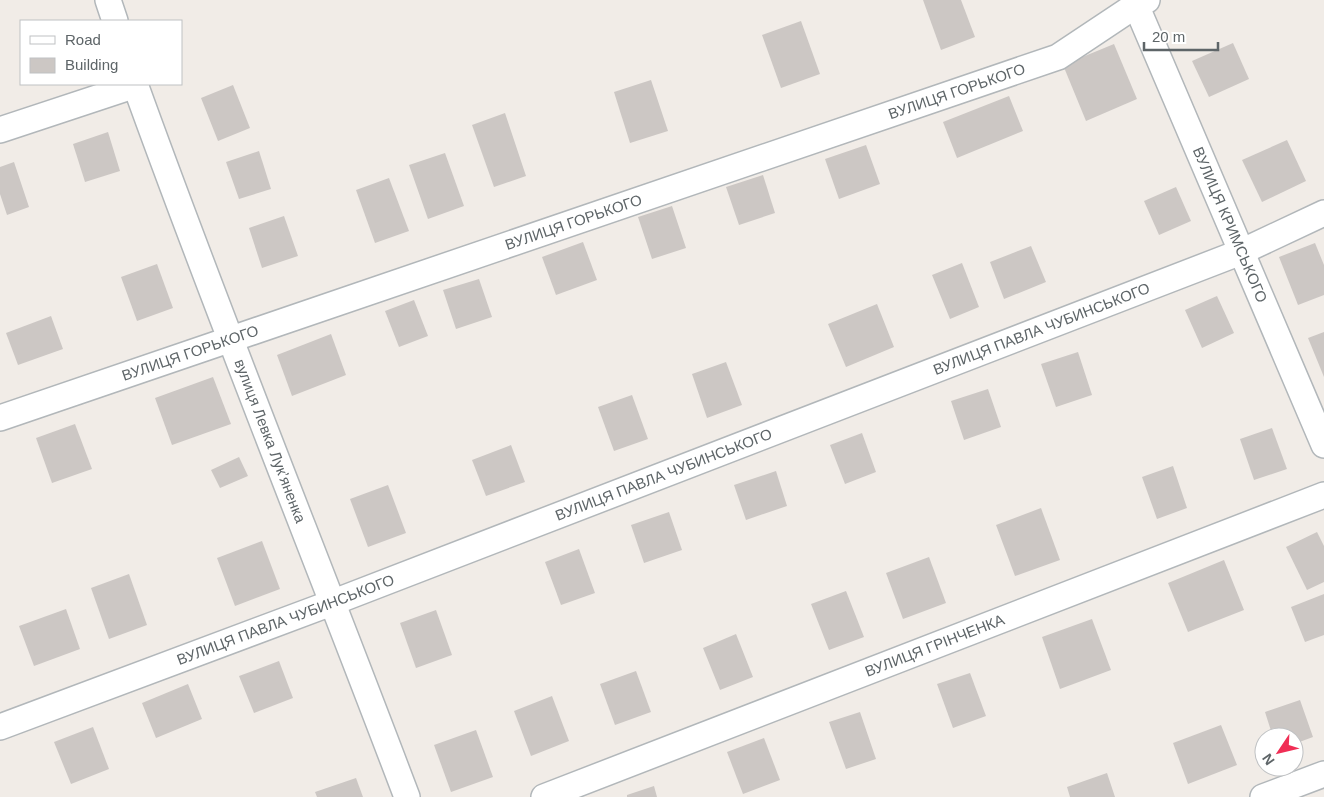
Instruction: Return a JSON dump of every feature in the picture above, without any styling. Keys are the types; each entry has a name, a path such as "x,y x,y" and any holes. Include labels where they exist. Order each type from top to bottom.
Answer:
{"street":[{"path":"108,0 115,20"},
{"name":"ВУЛИЦЯ КРИМСЬКОГО","path":"1141,2 1241,252 1324,445"},
{"name":"ВУЛИЦЯ ГОРЬКОГО","path":"0,418 1058,57 1141,2"},
{"path":"0,130 132,85"},
{"name":"вулиця Левка Лукʼяненка","path":"135,85 230,339 334,602 407,797"},
{"name":"ВУЛИЦЯ ПАВЛА ЧУБИНСЬКОГО","path":"0,727 334,602 1241,252 1324,213"},
{"name":"ВУЛИЦЯ ГРІНЧЕНКА","path":"544,797 1324,494"},
{"path":"1263,797 1324,774"}],"building":[{"path":"923,0 961,0 975,37 941,50"},
{"path":"801,21 820,74 781,88 762,35"},
{"path":"1233,43 1249,79 1209,97 1192,61"},
{"path":"1114,44 1137,99 1086,121 1063,65"},
{"path":"651,80 668,131 630,143 614,92"},
{"path":"233,85 250,128 218,141 201,98"},
{"path":"1009,96 1023,131 957,158 943,122"},
{"path":"505,113 526,176 494,187 472,125"},
{"path":"108,132 120,171 85,182 73,144"},
{"path":"1287,140 1306,181 1262,202 1242,160"},
{"path":"866,145 880,184 839,199 825,159"},
{"path":"259,151 271,189 239,199 226,162"},
{"path":"445,153 464,206 428,219 409,165"},
{"path":"14,162 29,207 7,215 0,194 0,167"},
{"path":"763,175 775,213 739,225 726,187"},
{"path":"389,178 409,231 375,243 356,190"},
{"path":"1176,187 1191,221 1159,235 1144,201"},
{"path":"672,206 686,248 652,259 638,217"},
{"path":"284,216 298,256 262,268 249,228"},
{"path":"583,242 597,280 556,295 542,257"},
{"path":"1315,243 1324,265 1324,295 1298,305 1279,257"},
{"path":"1031,246 1046,282 1004,299 990,262"},
{"path":"962,263 979,307 950,319 932,275"},
{"path":"157,264 173,308 137,321 121,277"},
{"path":"479,279 492,317 456,329 443,290"},
{"path":"1217,296 1234,333 1202,348 1185,310"},
{"path":"414,300 428,336 399,347 385,311"},
{"path":"877,304 894,347 846,367 828,324"},
{"path":"51,316 63,349 18,365 6,333"},
{"path":"1324,332 1324,377 1308,338"},
{"path":"331,334 346,375 292,396 277,355"},
{"path":"1078,352 1092,395 1056,407 1041,364"},
{"path":"726,362 742,405 707,418 692,374"},
{"path":"213,377 231,424 172,445 155,398"},
{"path":"988,389 1001,427 964,440 951,401"},
{"path":"632,395 648,439 614,451 598,407"},
{"path":"75,424 92,469 52,483 36,438"},
{"path":"1272,428 1287,469 1254,480 1240,439"},
{"path":"862,433 876,472 845,484 830,445"},
{"path":"511,445 525,482 486,496 472,460"},
{"path":"239,457 248,476 220,488 211,470"},
{"path":"1173,466 1187,508 1157,519 1142,477"},
{"path":"776,471 787,506 746,520 734,485"},
{"path":"388,485 406,533 368,547 350,499"},
{"path":"1041,508 1060,560 1015,576 996,525"},
{"path":"669,512 682,550 644,563 631,525"},
{"path":"1317,532 1324,546 1324,582 1307,590 1286,547"},
{"path":"262,541 280,589 235,606 217,558"},
{"path":"579,549 595,593 561,605 545,562"},
{"path":"929,557 946,603 903,619 886,573"},
{"path":"1224,560 1244,610 1188,632 1168,583"},
{"path":"129,574 147,625 109,639 91,588"},
{"path":"846,591 864,637 829,650 811,604"},
{"path":"1324,594 1324,635 1305,642 1291,607"},
{"path":"66,609 80,649 34,666 19,626"},
{"path":"436,610 452,655 416,668 400,623"},
{"path":"1092,619 1111,670 1060,689 1042,637"},
{"path":"736,634 753,677 720,690 703,648"},
{"path":"279,661 293,698 254,713 239,676"},
{"path":"636,671 651,712 615,725 600,684"},
{"path":"970,673 986,716 953,728 937,684"},
{"path":"188,684 202,719 156,738 142,703"},
{"path":"552,696 569,741 531,756 514,711"},
{"path":"1300,700 1313,737 1304,740 1304,727 1270,727 1265,712"},
{"path":"860,712 876,759 846,769 829,722"},
{"path":"1221,725 1237,765 1188,784 1173,743"},
{"path":"93,727 109,769 71,784 54,742"},
{"path":"476,730 493,777 451,792 434,745"},
{"path":"764,738 780,780 743,794 727,752"},
{"path":"1107,773 1115,797 1070,797 1067,787"},
{"path":"356,778 363,797 317,797 315,792"},
{"path":"654,786 657,797 627,797 627,795"}]}
